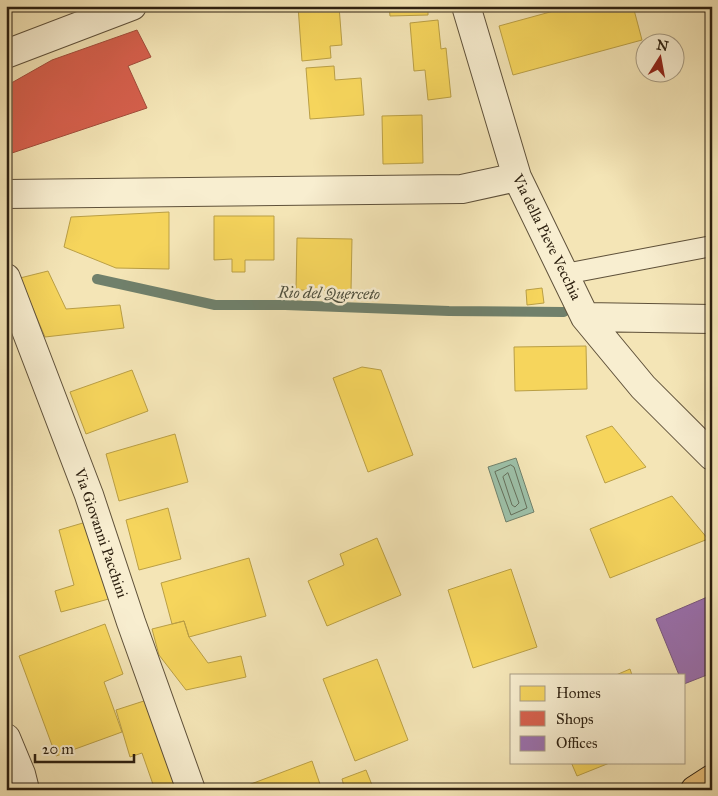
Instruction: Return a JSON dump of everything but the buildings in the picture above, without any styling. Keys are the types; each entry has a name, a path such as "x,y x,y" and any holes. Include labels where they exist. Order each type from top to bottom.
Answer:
{"main road":[{"path":"695,790 712,779"}],"street":[{"path":"6,54 132,6"},
{"name":"Via della Pieve Vecchia","path":"466,6 517,177 585,317 712,319"},
{"path":"6,194 462,190 517,177"},
{"name":"Via Giovanni Pacchini","path":"6,278 89,495 131,622 191,790"},
{"path":"585,317 643,388 712,456"},
{"path":"6,738 21,774 25,790"}],"lane":[{"path":"565,274 712,246"}],"water":[{"path":"516,458 534,512 506,522 488,467"}],"waterway":[{"name":"Rio del Querceto","path":"97,279 215,305 564,312"}]}
